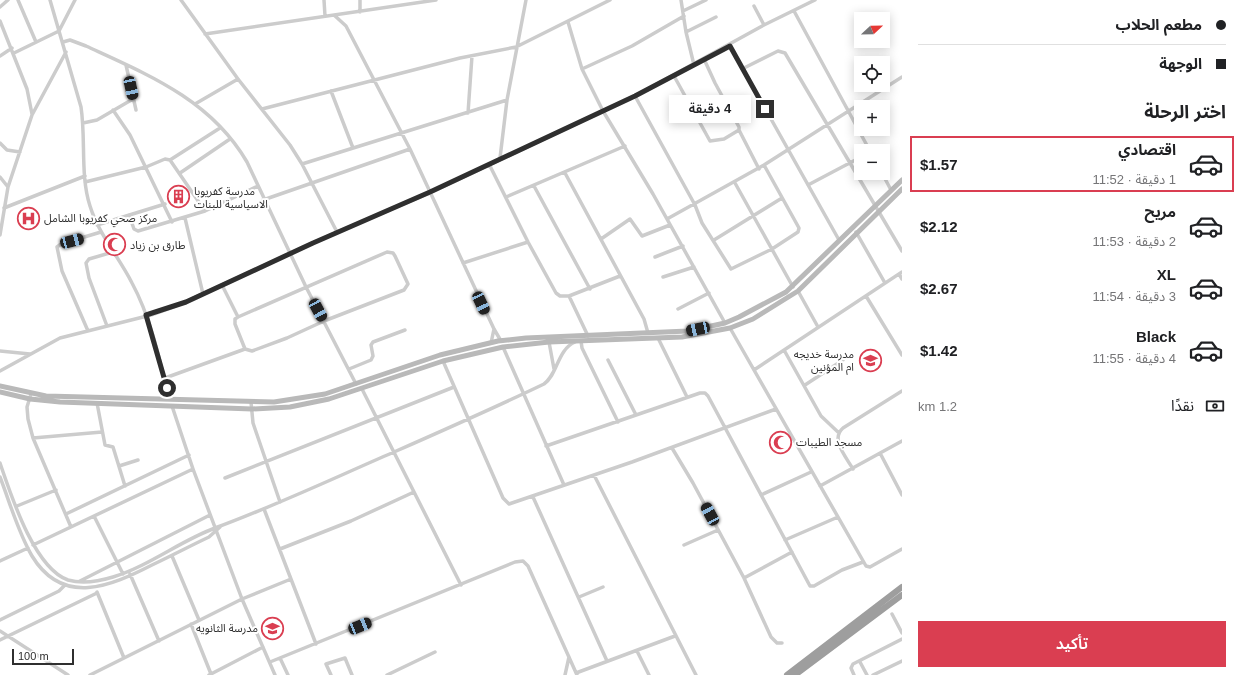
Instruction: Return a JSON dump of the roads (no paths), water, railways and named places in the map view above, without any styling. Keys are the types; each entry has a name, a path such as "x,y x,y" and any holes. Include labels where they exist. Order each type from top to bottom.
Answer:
{"highway":[{"path":"787,675 902,587"},
{"path":"795,675 902,595"}],"main road":[{"path":"0,396 31,397 97,403 172,406 252,409 290,407 309,404 362,389 443,361 526,338 688,331 725,322 753,311 793,287 902,180"},
{"path":"0,386 31,397 280,402 313,397 460,350 491,342 502,344 693,336 730,328 753,319 798,291 902,188"},
{"path":"460,350 462,356"},
{"path":"0,392 12,396"},
{"path":"130,398 131,404"}],"street":[{"path":"0,7 8,0"},
{"path":"18,0 36,42"},
{"path":"50,0 79,98 83,123 85,176 88,201 97,225 132,282 146,315 165,378 169,399"},
{"path":"14,53 59,31 76,0"},
{"path":"181,0 302,164 337,232"},
{"path":"324,0 325,16"},
{"path":"360,0 360,12"},
{"path":"406,0 406,5"},
{"path":"205,34 436,0"},
{"path":"500,158 507,100 526,0"},
{"path":"262,109 373,80 380,80 472,56 516,47 610,0"},
{"path":"681,0 686,32 694,64"},
{"path":"683,10 706,0"},
{"path":"0,371 54,341 176,306 290,253 430,192 635,96 730,46 764,25 815,0"},
{"path":"754,6 764,25"},
{"path":"794,11 866,144"},
{"path":"334,15 346,26 410,149 502,344 564,485"},
{"path":"582,69 632,46 684,16"},
{"path":"686,32 716,17"},
{"path":"0,21 30,96 32,115"},
{"path":"568,22 582,69 604,111 725,322"},
{"path":"63,42 75,42 126,65 173,89 195,104 230,139 247,162 263,200 306,288 356,384"},
{"path":"730,46 840,240"},
{"path":"0,56 12,48"},
{"path":"742,69 782,50 787,56 874,206 902,251"},
{"path":"0,235 8,188 32,115 66,52"},
{"path":"468,113 472,56"},
{"path":"704,59 759,169"},
{"path":"126,65 136,110"},
{"path":"674,76 710,141 724,139 739,130"},
{"path":"667,220 759,169 902,77"},
{"path":"195,104 238,79"},
{"path":"331,91 353,148"},
{"path":"635,96 695,205 702,223 714,240 728,266 733,269 772,249 798,232 799,228 764,165"},
{"path":"83,123 97,120 133,99"},
{"path":"302,164 507,100"},
{"path":"113,110 130,135 165,204 172,222"},
{"path":"86,182 146,167 165,159 170,160 220,128"},
{"path":"180,173 230,139"},
{"path":"0,143 7,150 20,152"},
{"path":"506,197 565,174 625,146"},
{"path":"263,200 410,149"},
{"path":"170,160 205,211"},
{"path":"808,185 854,161"},
{"path":"489,164 553,291 560,296 569,296 620,276"},
{"path":"565,174 644,319 648,333"},
{"path":"0,176 8,188"},
{"path":"4,208 85,176"},
{"path":"886,180 891,190"},
{"path":"735,183 793,287"},
{"path":"129,215 134,229 138,231 205,211 258,186"},
{"path":"534,186 590,288"},
{"path":"714,240 782,198"},
{"path":"97,225 165,204"},
{"path":"185,218 203,294"},
{"path":"601,239 630,219 642,236 670,226"},
{"path":"88,331 62,272 57,249 61,244 101,232"},
{"path":"856,232 885,283"},
{"path":"463,263 528,242"},
{"path":"655,257 682,246"},
{"path":"107,326 89,278 86,263 89,259 113,252"},
{"path":"165,378 245,349 249,351 255,350 406,288 408,284 395,256 393,253 387,252 238,317 235,319 235,324 245,349"},
{"path":"663,276 694,267"},
{"path":"754,370 901,273 902,279"},
{"path":"222,285 238,317"},
{"path":"798,291 818,327"},
{"path":"678,309 709,293"},
{"path":"569,296 588,336"},
{"path":"866,296 902,355"},
{"path":"730,328 863,562 870,567 902,549"},
{"path":"491,342 494,329"},
{"path":"349,370 371,360 373,356 371,345 373,342 405,330"},
{"path":"658,338 688,397"},
{"path":"0,463 6,487 28,548 40,565 56,581 65,585 78,588 95,587 125,579 172,556 220,527 469,420 547,382 552,377 554,369 565,350 578,341 618,422"},
{"path":"549,342 554,369"},
{"path":"784,350 805,385 821,416 839,433"},
{"path":"0,351 31,354"},
{"path":"608,360 636,415"},
{"path":"805,385 843,360"},
{"path":"443,361 504,501 511,503 672,448 776,409"},
{"path":"225,478 454,387"},
{"path":"362,389 461,585"},
{"path":"853,469 838,442 839,433 843,428 902,391"},
{"path":"546,446 700,393 707,395 785,540 812,586 863,562"},
{"path":"31,397 27,407 33,438 71,527"},
{"path":"251,402 253,423 280,502"},
{"path":"97,403 105,445 113,446 125,486"},
{"path":"172,406 210,515 242,599 275,675"},
{"path":"33,438 102,432"},
{"path":"820,486 902,441"},
{"path":"672,448 744,578 771,638 777,643 782,643"},
{"path":"880,453 902,495"},
{"path":"66,514 189,455"},
{"path":"119,466 138,460"},
{"path":"33,545 194,469"},
{"path":"761,495 811,472"},
{"path":"594,475 696,675"},
{"path":"0,477 17,506 38,555 55,572 67,579 93,581 122,573 216,530"},
{"path":"898,487 902,485"},
{"path":"17,506 56,490"},
{"path":"280,549 351,521 414,492"},
{"path":"533,496 607,661"},
{"path":"264,509 316,644"},
{"path":"79,581 210,515"},
{"path":"94,516 125,579"},
{"path":"785,540 838,517"},
{"path":"684,545 718,530"},
{"path":"0,561 28,548"},
{"path":"744,578 792,552"},
{"path":"172,556 199,620"},
{"path":"270,662 515,562 523,561 526,563 577,674 607,661 675,636"},
{"path":"128,571 159,641"},
{"path":"90,675 242,599 291,579"},
{"path":"0,620 59,591 65,585"},
{"path":"95,587 124,658"},
{"path":"579,597 603,587"},
{"path":"0,640 97,593"},
{"path":"892,614 902,634"},
{"path":"191,624 210,674 263,647"},
{"path":"0,631 68,675"},
{"path":"854,675 851,667 902,639"},
{"path":"637,651 649,675"},
{"path":"387,675 435,652"},
{"path":"565,675 569,657"},
{"path":"280,658 288,675"},
{"path":"331,675 326,664 345,658 352,675"},
{"path":"873,675 902,661"},
{"path":"860,662 867,675"},
{"path":"217,670 219,675"}],"place":[{"name":"مدرسة كفريوبا الاسياسية للبنات","path":"178,197"},
{"name":"مركز صحي كفريوبا الشامل","path":"29,218"},
{"name":"طارق بن زياد","path":"114,245"},
{"name":"مدرسة خديجه ام المؤنين","path":"870,360"},
{"name":"مسجد الطيبات","path":"780,442"},
{"name":"مدرسة الثانويه","path":"273,628"}]}
